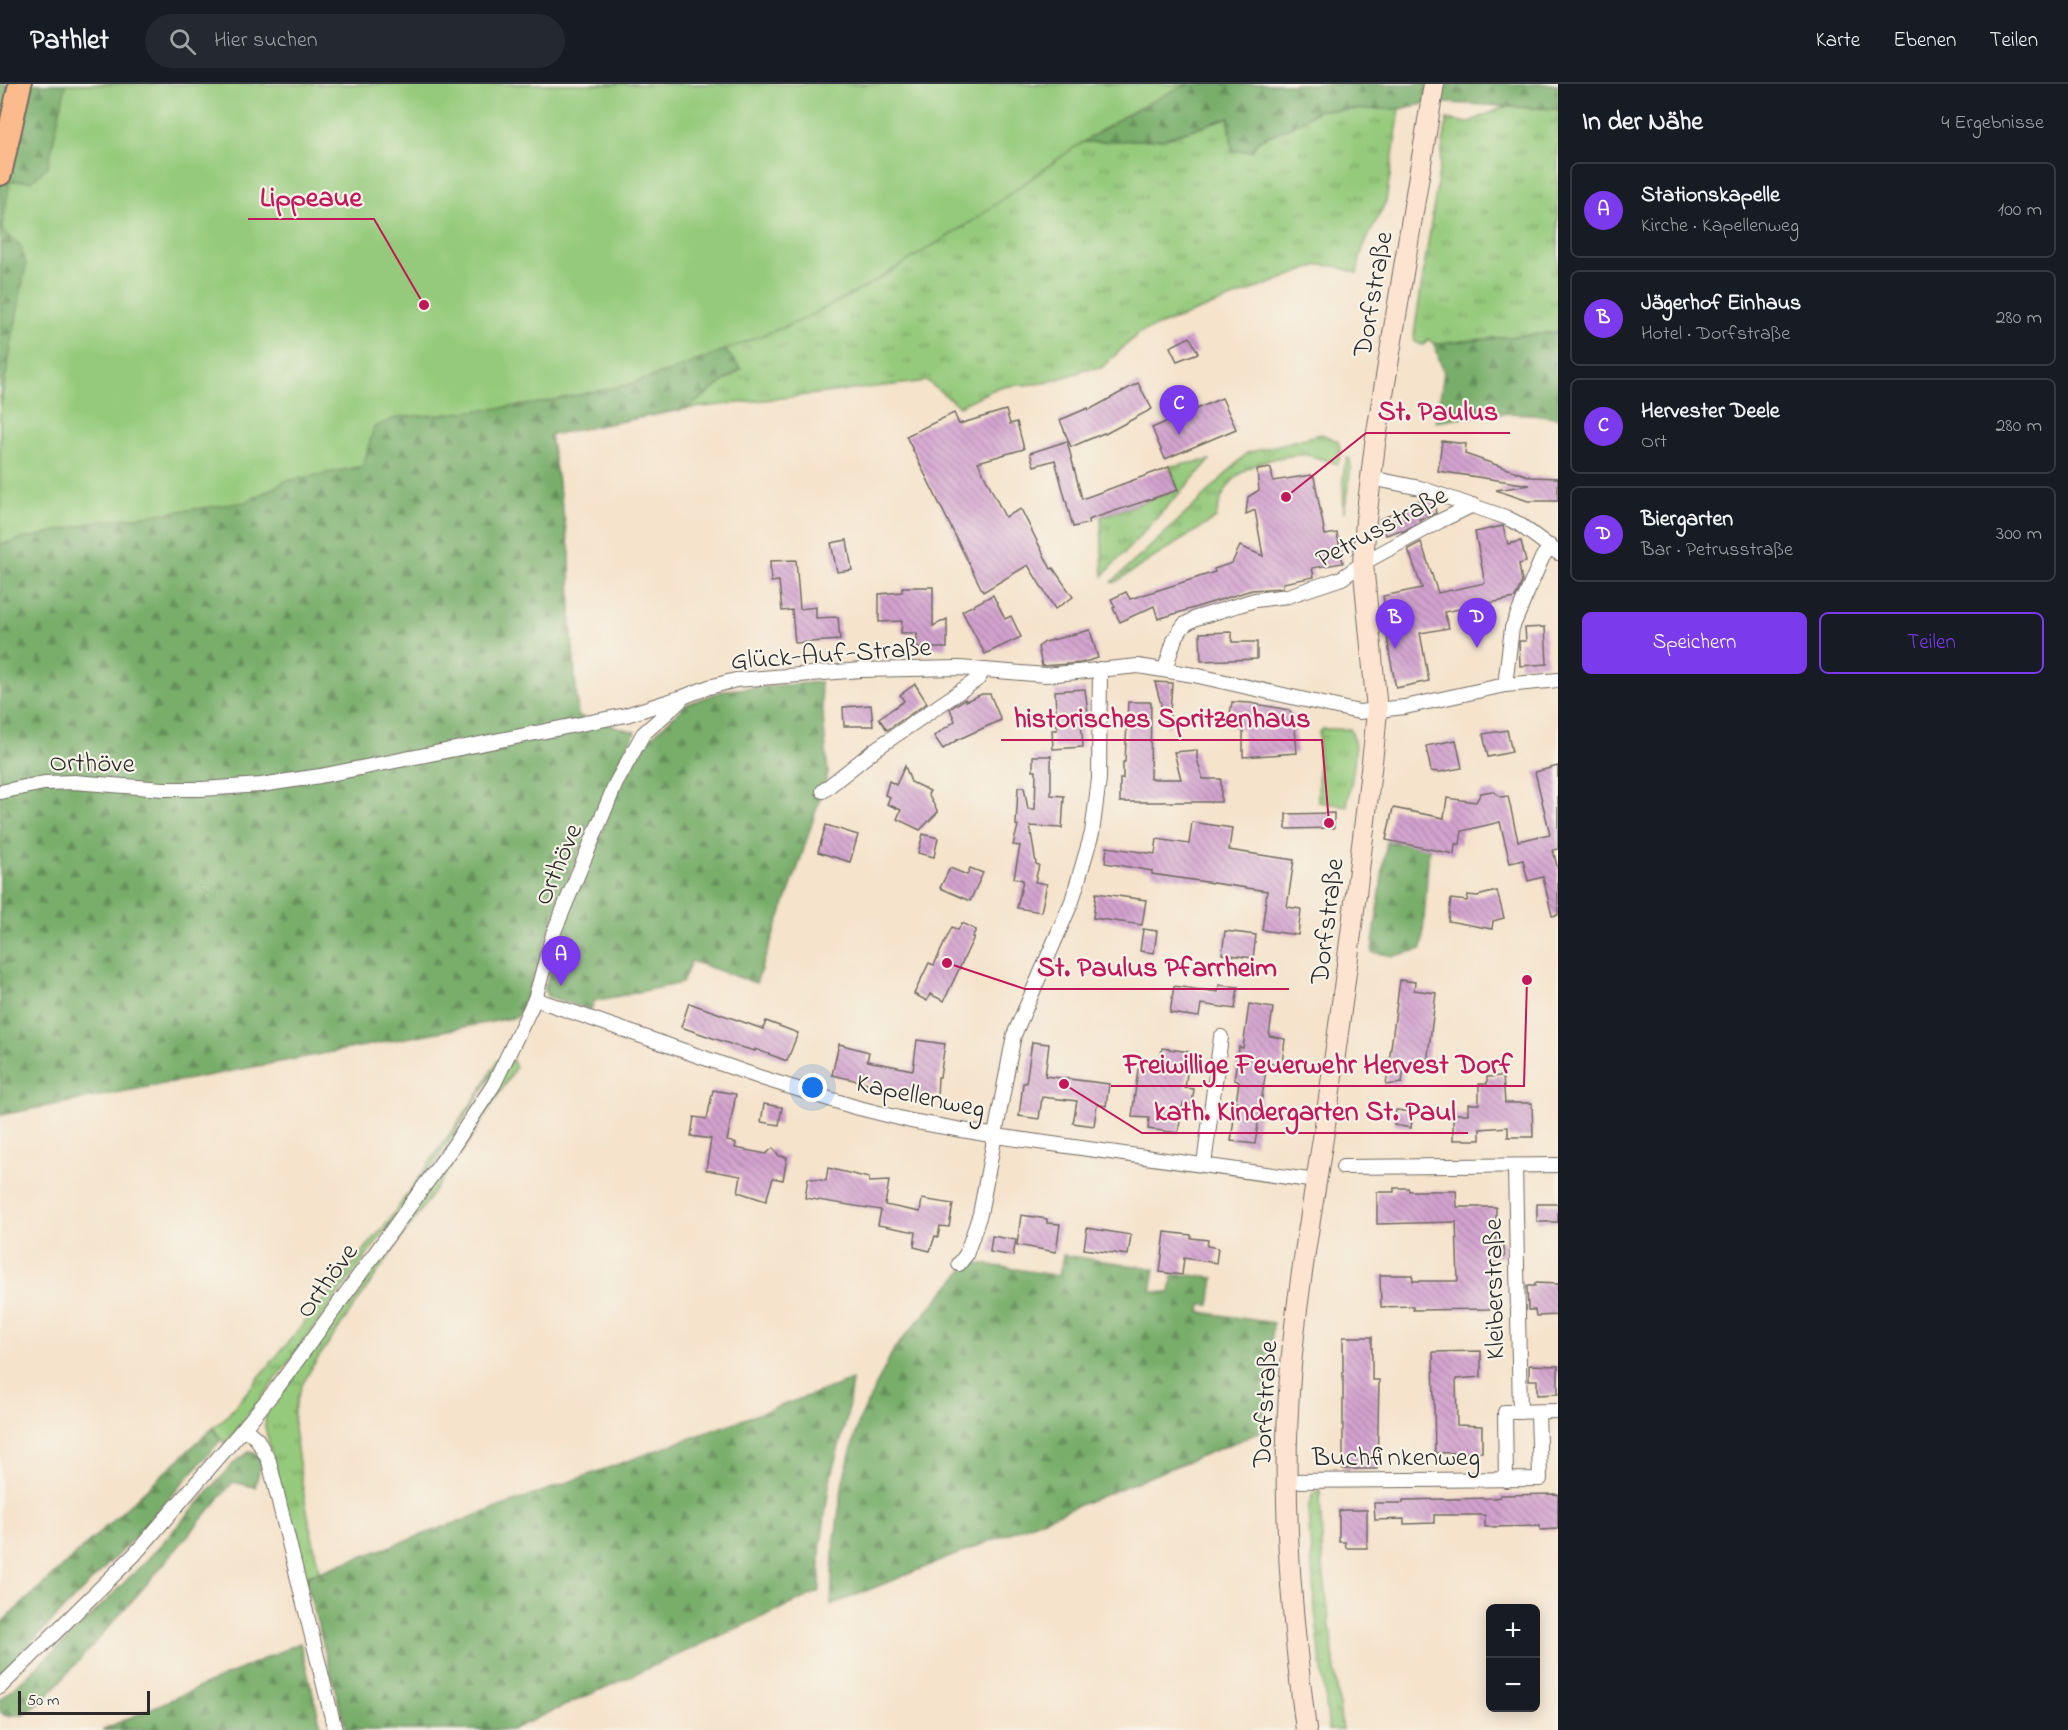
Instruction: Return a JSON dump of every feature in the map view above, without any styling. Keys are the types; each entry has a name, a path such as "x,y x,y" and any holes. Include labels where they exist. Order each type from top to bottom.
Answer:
{"main road":[{"path":"0,174 20,84"}],"street":[{"name":"Dorfstraße","path":"1306,1730 1288,1554 1287,1481 1290,1377 1348,964 1377,710 1363,563 1371,478 1434,84"},
{"path":"1371,478 1420,488 1473,505 1519,524 1554,550 1542,558 1512,628 1505,685"},
{"name":"Petrusstraße","path":"1165,669 1175,638 1184,625 1196,618 1255,600 1288,596 1310,590 1342,578 1363,563 1473,505"},
{"name":"Glück-Auf-Straße","path":"683,697 709,687 736,681 861,670 959,668 1046,675 1138,666 1165,669 1359,712 1405,707 1505,685 1558,680"},
{"path":"959,1264 966,1255 980,1214 1014,1035 1072,901 1092,833 1099,779 1100,669"},
{"name":"Glück-Auf-Straße","path":"823,791 877,748 978,679 983,670"},
{"name":"Orthöve","path":"0,792 44,783 74,782 163,789 261,785 626,715 683,697"},
{"name":"Orthöve","path":"2,1686 134,1555 244,1428 277,1388 453,1145 494,1084 535,999 554,934 616,783 643,734 683,697"},
{"name":"Kapellenweg","path":"535,999 762,1078 855,1107 996,1136 1316,1181"},
{"path":"1204,1164 1221,1037"},
{"path":"1343,1167 1558,1165"},
{"name":"Kleiberstraße","path":"1515,1166 1520,1412"},
{"name":"Buchfinkenweg","path":"1506,1480 1505,1412 1520,1412"},
{"path":"1520,1412 1558,1412"},
{"name":"Buchfinkenweg","path":"1287,1481 1539,1479 1538,1412"},
{"path":"244,1428 257,1439 269,1461 335,1730"}],"green space":[{"path":"0,84 1558,84 1558,109 1431,102 1400,109 1319,110 1290,127 1259,140 1252,151 1232,151 1229,117 1163,139 1066,143 386,389 703,324 741,369 686,409 550,435 570,553 571,623 578,716 635,732 599,805 578,855 517,1017 0,1115"},
{"path":"66,84 1190,84 1124,116 1069,151 971,222 864,288 797,322 681,367 627,385 533,404 438,415 398,417 374,427 363,466 286,481 246,502 92,523 0,544 0,409 26,264 20,245 2,231 10,181 32,181 48,166"},
{"path":"1504,107 1558,109 1558,332 1434,344 1428,339 1423,345 1415,342 1414,335 1447,119 1467,123"},
{"path":"1400,109 1386,201 1362,250 1357,273 1336,266 1319,265 1139,333 1101,368 1083,369 1045,383 999,387 959,406 927,381 686,409 741,369 385,318 1066,143 1163,139 1230,117 1259,140 1290,127 1319,110"},
{"path":"1558,332 1558,418 1512,413 1436,422 1444,373 1434,344"},
{"path":"1321,434 1338,441 1341,453 1338,464 1301,455 1270,459 1248,468 1230,483 1219,505 1216,518 1114,583 1112,582 1247,453"},
{"path":"1347,458 1350,459 1351,466 1344,513 1343,476"},
{"path":"1210,460 1103,576 1101,517 1178,490 1170,466"},
{"path":"820,682 828,773 798,867 756,983 691,961 682,983 594,1001 591,1010 547,996 545,989 559,937 621,785 650,738 687,704 726,690"},
{"path":"1323,729 1350,729 1353,737 1355,756 1347,806 1318,802 1319,732"},
{"path":"1387,839 1429,847 1422,949 1394,956 1372,952"},
{"path":"512,1059 516,1067 471,1138 314,1364 301,1387 294,1410 294,1429 319,1571 303,1577 265,1427 266,1412"},
{"path":"497,1061 500,1063 437,1160 280,1374 225,1444 213,1428 227,1416 389,1220 479,1093"},
{"path":"1063,1255 1155,1269 1151,1291 1170,1293 1173,1273 1214,1278 1210,1305 1201,1305 1200,1312 1273,1323 1263,1431 831,1605 833,1553 843,1481 859,1421 894,1349 970,1262 1059,1276"},
{"path":"852,1380 847,1417 830,1479 820,1551 820,1591 511,1730 346,1730 305,1577"},
{"path":"213,1428 221,1440 126,1546 0,1674 0,1624"},
{"path":"249,1452 257,1454 262,1460 255,1487 233,1482 43,1701 24,1714 6,1716 0,1712 0,1700 74,1633 147,1560 235,1462"},
{"path":"1320,1490 1323,1568 1342,1730 1329,1730 1315,1611 1308,1509 1313,1493"},
{"path":"300,1643 322,1730 102,1730"}],"building":[{"path":"1190,337 1198,353 1177,361 1170,347"},
{"path":"1138,383 1152,409 1105,434 1071,447 1060,420 1088,408 1089,410"},
{"path":"1222,398 1236,429 1165,459 1152,428"},
{"path":"1006,410 1010,424 1017,422 1024,449 978,462 1005,517 1021,509 1051,569 1053,568 1073,597 1055,609 1028,565 983,592 906,436 954,413 959,424"},
{"path":"1067,441 1082,499 1169,467 1178,490 1073,527 1055,460 1034,466 1030,453"},
{"path":"1442,441 1466,444 1465,454 1531,477 1558,478 1558,501 1528,501 1496,490 1530,485 1438,471"},
{"path":"1271,468 1273,481 1311,475 1314,477 1325,535 1337,533 1343,563 1312,568 1314,577 1283,583 1283,588 1252,590 1158,619 1154,606 1120,622 1111,599 1126,592 1130,599 1215,572 1214,569 1232,563 1240,546 1263,556 1255,510 1246,514 1248,497 1259,490 1257,470"},
{"path":"1426,500 1434,502 1436,513 1419,519 1420,522 1402,532 1401,530 1386,535 1380,519 1411,507 1411,502"},
{"path":"1503,526 1508,544 1521,541 1526,562 1519,564 1522,582 1515,598 1444,612 1449,628 1420,633 1429,681 1396,688 1383,596 1422,588 1408,549 1421,542 1438,593 1485,583 1475,532"},
{"path":"847,540 852,570 837,572 831,543"},
{"path":"796,560 800,609 816,607 816,618 838,617 840,640 795,643 792,610 782,611 779,581 771,582 770,561"},
{"path":"902,587 933,587 933,626 947,619 947,648 917,648 917,633 901,633 902,621 879,622 879,594 902,592"},
{"path":"993,595 1005,619 1011,616 1021,637 985,654 962,611"},
{"path":"1545,627 1547,664 1520,666 1519,641 1526,641 1525,628"},
{"path":"1090,630 1098,658 1081,663 1042,666 1038,647 1045,642"},
{"path":"1232,632 1232,642 1257,642 1257,659 1201,661 1200,633"},
{"path":"1155,682 1172,683 1169,727 1167,727"},
{"path":"915,684 927,703 887,730 879,718 904,701 900,695"},
{"path":"1085,689 1088,713 1085,714 1085,720 1081,721 1083,747 1053,749 1052,730 1057,730 1055,691"},
{"path":"982,694 990,694 1001,720 943,749 934,736 955,721 950,709 965,699 966,701"},
{"path":"1128,702 1151,702 1150,779 1181,779 1174,752 1197,750 1197,759 1203,779 1221,779 1221,802 1120,802 1120,779 1123,779 1123,762 1125,762"},
{"path":"1232,702 1289,710 1294,716 1297,753 1243,757 1243,729 1228,726"},
{"path":"871,705 873,726 844,726 843,707"},
{"path":"1507,730 1512,752 1488,757 1483,734"},
{"path":"1456,740 1462,768 1440,772 1431,771 1426,746"},
{"path":"1033,756 1051,756 1051,795 1064,796 1062,828 1030,826 1036,864 1039,865 1035,882 1047,884 1041,912 1017,908 1023,880 1014,878 1020,846 1013,845 1018,826 1016,825 1018,787 1024,787 1028,809 1035,809 1036,771 1033,771"},
{"path":"905,766 911,782 930,791 928,794 938,812 920,830 897,819 901,810 887,804 890,797 885,795 889,781 896,785"},
{"path":"1558,766 1558,849 1553,850 1558,870 1558,915 1552,916 1543,877 1528,881 1523,860 1510,863 1500,822 1462,831 1460,844 1455,844 1454,854 1386,840 1393,808 1444,818 1447,798 1476,802 1481,793 1492,791 1501,797 1508,796 1518,841 1550,834 1535,772"},
{"path":"1334,813 1334,828 1286,829 1286,814"},
{"path":"1192,822 1232,828 1229,850 1294,860 1287,907 1301,909 1298,935 1262,930 1267,891 1152,874 1152,871 1105,863 1107,847 1155,854 1157,839 1189,844"},
{"path":"826,825 858,835 850,862 818,852"},
{"path":"923,834 938,838 934,857 918,853"},
{"path":"950,868 967,875 970,868 983,873 970,901 940,888"},
{"path":"1497,891 1504,918 1493,921 1492,929 1448,921 1451,899 1467,901 1468,895 1477,896"},
{"path":"1096,893 1146,900 1142,925 1093,918"},
{"path":"962,923 976,930 944,1001 930,994 927,1001 914,994 929,963 934,965 952,927 958,930"},
{"path":"1143,929 1157,931 1154,953 1140,951"},
{"path":"1225,931 1256,935 1253,958 1222,954"},
{"path":"1400,980 1415,982 1414,990 1436,993 1426,1071 1404,1068 1402,1083 1386,1085"},
{"path":"1219,985 1238,987 1235,1009 1201,1004 1199,1017 1170,1013 1174,986 1218,992"},
{"path":"689,1003 763,1029 766,1021 798,1033 787,1061 681,1027"},
{"path":"1249,1004 1273,1008 1269,1036 1285,1039 1282,1065 1267,1063 1255,1144 1231,1141 1239,1081 1234,1080 1239,1047 1243,1048"},
{"path":"917,1040 945,1044 940,1077 938,1077 937,1097 832,1075 839,1044 869,1052 867,1061 913,1070"},
{"path":"1032,1042 1049,1044 1045,1076 1109,1084 1106,1106 1097,1104 1094,1126 1073,1123 1077,1101 1042,1097 1039,1119 1019,1116"},
{"path":"1162,1048 1190,1052 1185,1088 1194,1089 1192,1104 1183,1103 1178,1133 1148,1129 1149,1118 1132,1117 1138,1069 1159,1072"},
{"path":"1503,1076 1505,1103 1532,1103 1533,1137 1508,1137 1508,1127 1480,1129 1480,1140 1453,1140 1453,1114 1468,1114 1468,1104 1479,1104 1479,1084 1487,1084 1487,1077"},
{"path":"713,1090 736,1094 727,1141 736,1143 735,1148 766,1154 773,1148 779,1156 787,1157 783,1180 773,1178 766,1201 738,1192 741,1176 706,1170 711,1139 691,1136 694,1117 707,1119"},
{"path":"764,1104 782,1107 779,1125 761,1122"},
{"path":"1396,1110 1413,1112 1411,1128 1394,1125"},
{"path":"828,1168 869,1178 869,1182 889,1181 885,1205 920,1212 922,1199 953,1204 949,1227 940,1226 938,1237 935,1236 930,1251 914,1247 916,1232 878,1225 881,1210 805,1198 808,1178 826,1181"},
{"path":"1394,1188 1408,1188 1409,1191 1456,1191 1457,1207 1496,1207 1496,1242 1504,1242 1504,1257 1491,1257 1492,1309 1413,1310 1413,1306 1381,1307 1380,1275 1412,1275 1413,1281 1458,1281 1456,1222 1377,1224 1377,1192 1394,1192"},
{"path":"1537,1204 1558,1204 1558,1222 1537,1222"},
{"path":"1021,1215 1047,1219 1047,1223 1060,1224 1056,1252 1017,1245"},
{"path":"1087,1228 1131,1235 1128,1255 1084,1249"},
{"path":"1165,1232 1191,1235 1191,1238 1208,1240 1207,1246 1218,1248 1216,1263 1184,1258 1182,1275 1160,1272"},
{"path":"992,1236 1016,1240 1013,1256 990,1252"},
{"path":"1535,1283 1558,1284 1558,1315 1536,1316 1535,1310 1528,1310 1527,1286 1535,1286"},
{"path":"1343,1337 1372,1337 1372,1380 1379,1380 1377,1469 1343,1469"},
{"path":"1481,1351 1481,1377 1456,1379 1457,1425 1482,1426 1482,1452 1435,1453 1433,1352"},
{"path":"1529,1365 1558,1366 1558,1394 1537,1395 1537,1380 1529,1380"},
{"path":"1558,1494 1558,1529 1540,1530 1540,1526 1485,1527 1485,1515 1434,1515 1434,1523 1404,1524 1404,1519 1375,1520 1374,1503 1493,1498 1500,1497 1500,1495"},
{"path":"1367,1510 1367,1548 1346,1548 1345,1542 1339,1542 1339,1511"}],"place":[{"name":"Lippeaue","path":"424,305"},
{"name":"Hervester Deele","path":"1179,435"},
{"name":"St. Paulus","path":"1286,497"},
{"name":"Biergarten","path":"1477,648"},
{"name":"Jägerhof Einhaus","path":"1395,649"},
{"name":"historisches Spritzenhaus","path":"1329,823"},
{"name":"St. Paulus Pfarrheim","path":"947,963"},
{"name":"Freiwillige Feuerwehr Hervest Dorf","path":"1527,980"},
{"name":"Stationskapelle","path":"561,986"},
{"name":"kath. Kindergarten St. Paul","path":"1064,1084"}]}
